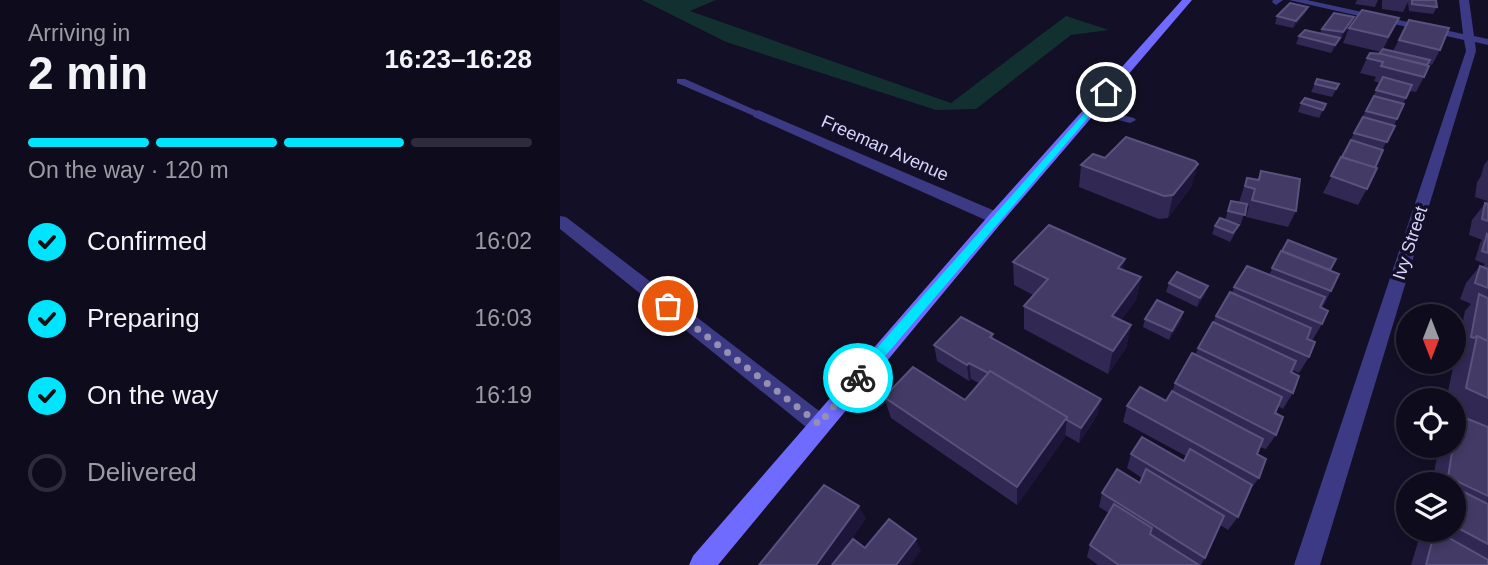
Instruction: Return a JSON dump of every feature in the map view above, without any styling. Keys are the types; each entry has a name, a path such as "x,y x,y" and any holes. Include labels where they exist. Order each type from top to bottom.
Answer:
{"main road":[{"path":"702,565 819,424 1186,0"}],"street":[{"path":"1294,0 1488,42"},
{"name":"Ivy Street","path":"1307,565 1471,51 1467,38 1464,0"},
{"name":"Freeman Avenue","path":"758,114 996,218"},
{"path":"560,221 819,424"}],"lane":[{"path":"681,81 758,114"},
{"path":"1090,110 1130,120"}],"green space":[{"path":"642,0 716,0 690,11 951,103 1066,16 1109,30 1071,35 976,109 936,110 726,42"}],"building":[{"path":"1412,0 1436,0 1437,7 1412,4"},
{"path":"1290,3 1308,7 1296,21 1277,16"},
{"path":"1362,10 1399,18 1388,37 1349,28"},
{"path":"1334,13 1354,17 1343,32 1322,29"},
{"path":"1409,20 1449,28 1440,50 1399,40"},
{"path":"1305,30 1340,38 1335,45 1299,36"},
{"path":"1383,49 1430,60 1427,65 1379,54"},
{"path":"1370,53 1429,66 1424,77 1381,66 1383,62 1367,58"},
{"path":"1383,77 1412,85 1406,98 1376,90"},
{"path":"1317,79 1339,84 1336,89 1315,84"},
{"path":"1374,96 1404,104 1397,119 1366,111"},
{"path":"1305,98 1326,104 1323,110 1301,103"},
{"path":"1363,117 1395,126 1387,142 1354,133"},
{"path":"1126,137 1198,164 1173,195 1164,196 1081,165 1093,154 1105,158"},
{"path":"1351,140 1383,150 1375,168 1342,157"},
{"path":"1341,157 1377,168 1367,189 1331,176"},
{"path":"1261,171 1300,179 1296,211 1252,200 1255,189 1245,186 1247,178 1259,180"},
{"path":"1231,201 1247,204 1245,215 1228,211"},
{"path":"1485,203 1488,204 1488,221 1482,219"},
{"path":"1220,218 1239,225 1233,233 1215,226"},
{"path":"1049,225 1125,259 1118,268 1141,277 1112,316 1131,325 1113,351 1024,306 1048,279 1013,262"},
{"path":"1488,235 1488,253 1482,251"},
{"path":"1288,240 1336,259 1330,270 1282,251"},
{"path":"1281,251 1339,274 1331,291 1272,268"},
{"path":"1247,266 1325,297 1320,307 1328,311 1322,324 1234,287"},
{"path":"1480,266 1488,269 1488,288 1475,283"},
{"path":"1177,272 1208,286 1200,298 1169,283"},
{"path":"1230,292 1311,328 1307,339 1315,342 1309,357 1216,316"},
{"path":"1479,294 1488,298 1488,341 1477,336 1471,337"},
{"path":"1157,300 1183,312 1172,331 1145,319"},
{"path":"961,317 993,334 990,337 1101,399 1081,428 990,371 988,373 969,363 967,365 934,345"},
{"path":"1213,322 1296,361 1291,372 1299,376 1293,393 1198,348"},
{"path":"1477,336 1488,341 1488,398 1466,388"},
{"path":"1192,353 1282,397 1275,413 1283,417 1276,435 1175,383"},
{"path":"913,367 965,400 990,371 1067,417 1017,487 884,397"},
{"path":"1140,387 1166,401 1172,391 1263,439 1257,454 1266,459 1259,478 1127,406"},
{"path":"1466,418 1488,427 1488,496 1466,486 1466,472 1449,472 1451,458 1466,458"},
{"path":"1142,437 1184,461 1190,449 1252,485 1238,517 1131,454"},
{"path":"1117,469 1140,483 1146,469 1224,516 1205,558 1102,493"},
{"path":"824,485 859,506 816,565 759,565"},
{"path":"1466,493 1488,504 1488,544 1466,532"},
{"path":"1114,504 1152,528 1150,534 1199,565 1119,565 1090,545"},
{"path":"889,519 916,539 896,565 832,565 853,539 865,548"},
{"path":"1432,542 1456,542 1488,560 1488,565 1426,565"}],"way so far":[{"path":"668,306 819,424 858,378"}],"route":[{"path":"858,378 1106,92"}]}
